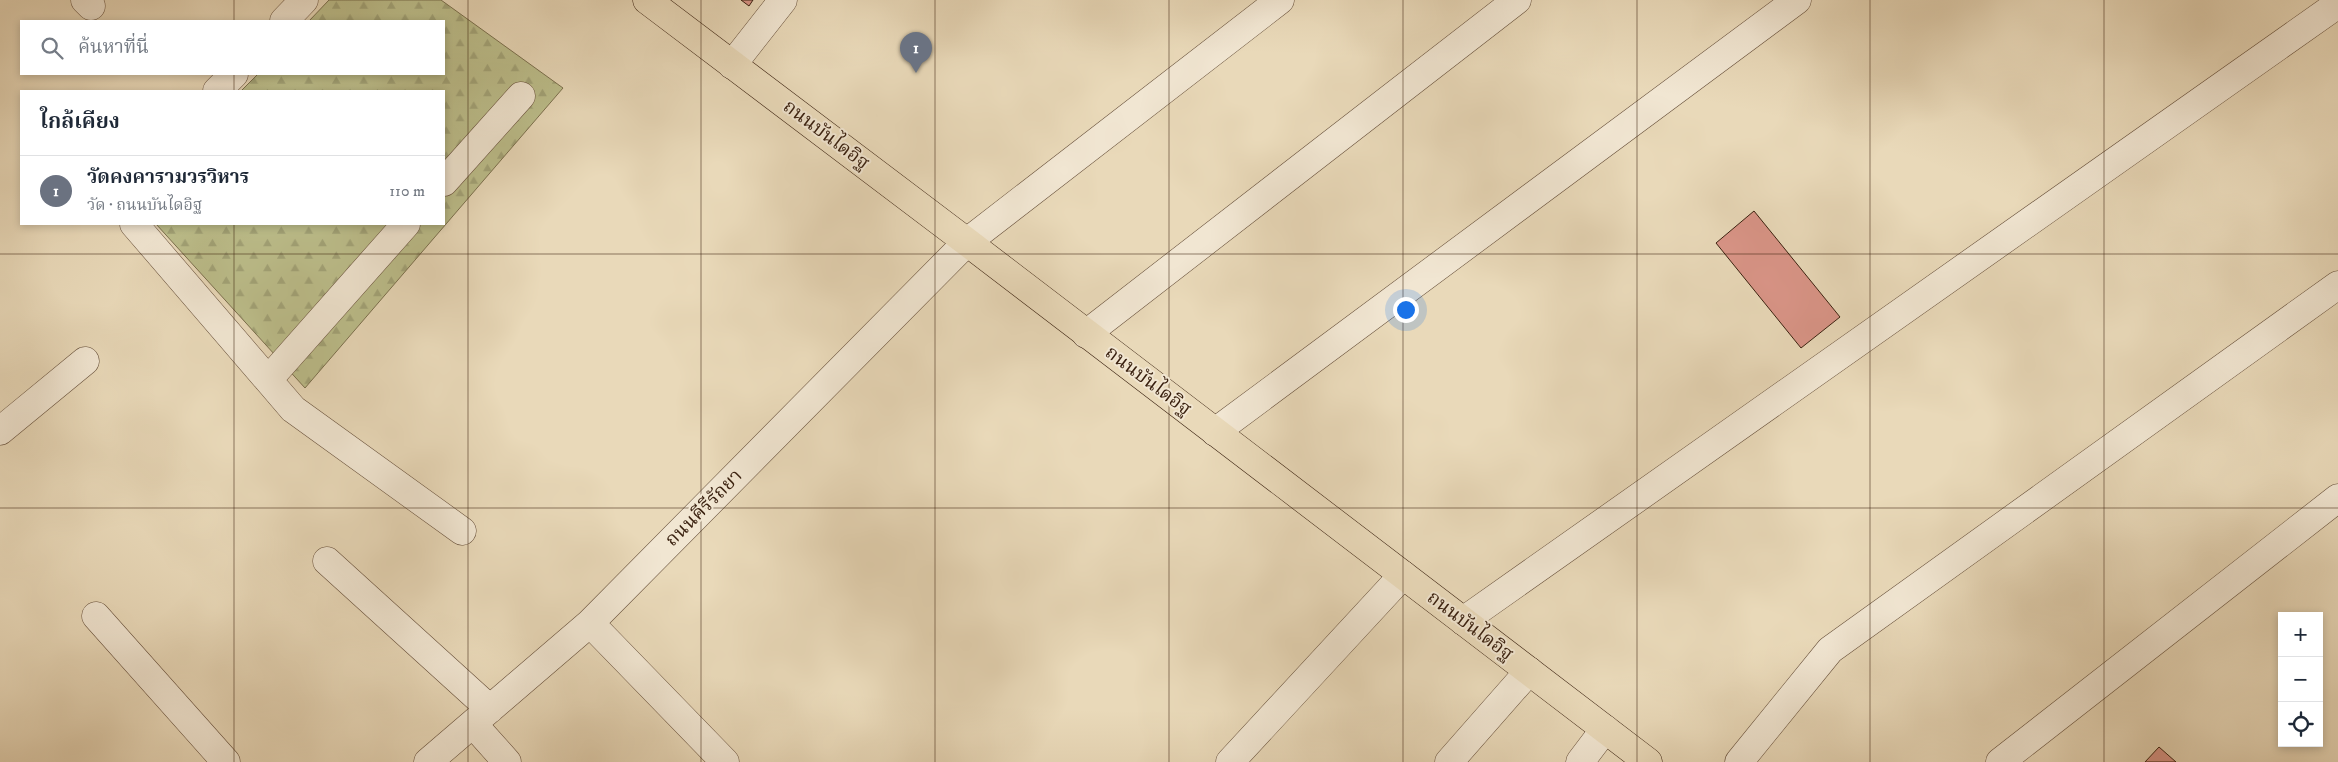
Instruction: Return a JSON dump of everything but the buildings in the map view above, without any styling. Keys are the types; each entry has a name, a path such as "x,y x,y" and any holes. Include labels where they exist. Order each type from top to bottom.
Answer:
{"main road":[{"name":"ถนนบันไดอิฐ","path":"647,0 1648,762"}],"street":[{"path":"285,20 304,0"},
{"path":"732,65 783,0"},
{"name":"ถนนคีรีรัถยา","path":"428,762 590,623 967,242 1280,0"},
{"path":"1086,334 1517,0"},
{"path":"1214,432 1797,0"},
{"path":"1463,621 2338,4"},
{"path":"218,90 233,75"},
{"path":"445,181 521,96"},
{"path":"135,225 293,409 462,531"},
{"path":"268,380 405,225"},
{"path":"1739,762 1830,650 2338,285"},
{"path":"0,431 85,361"},
{"path":"2000,762 2338,498"},
{"path":"327,562 482,716 507,762"},
{"path":"1230,762 1403,576"},
{"path":"96,616 226,762"},
{"path":"590,623 725,762"},
{"path":"1449,762 1529,672"},
{"path":"1580,762 1606,729"}],"green space":[{"path":"329,0 441,0 563,88 305,388 157,225 445,225 445,90 242,90 257,75 445,75 445,20 310,20"}],"place":[{"name":"วัดคงคารามวรวิหาร","path":"916,73"}]}
